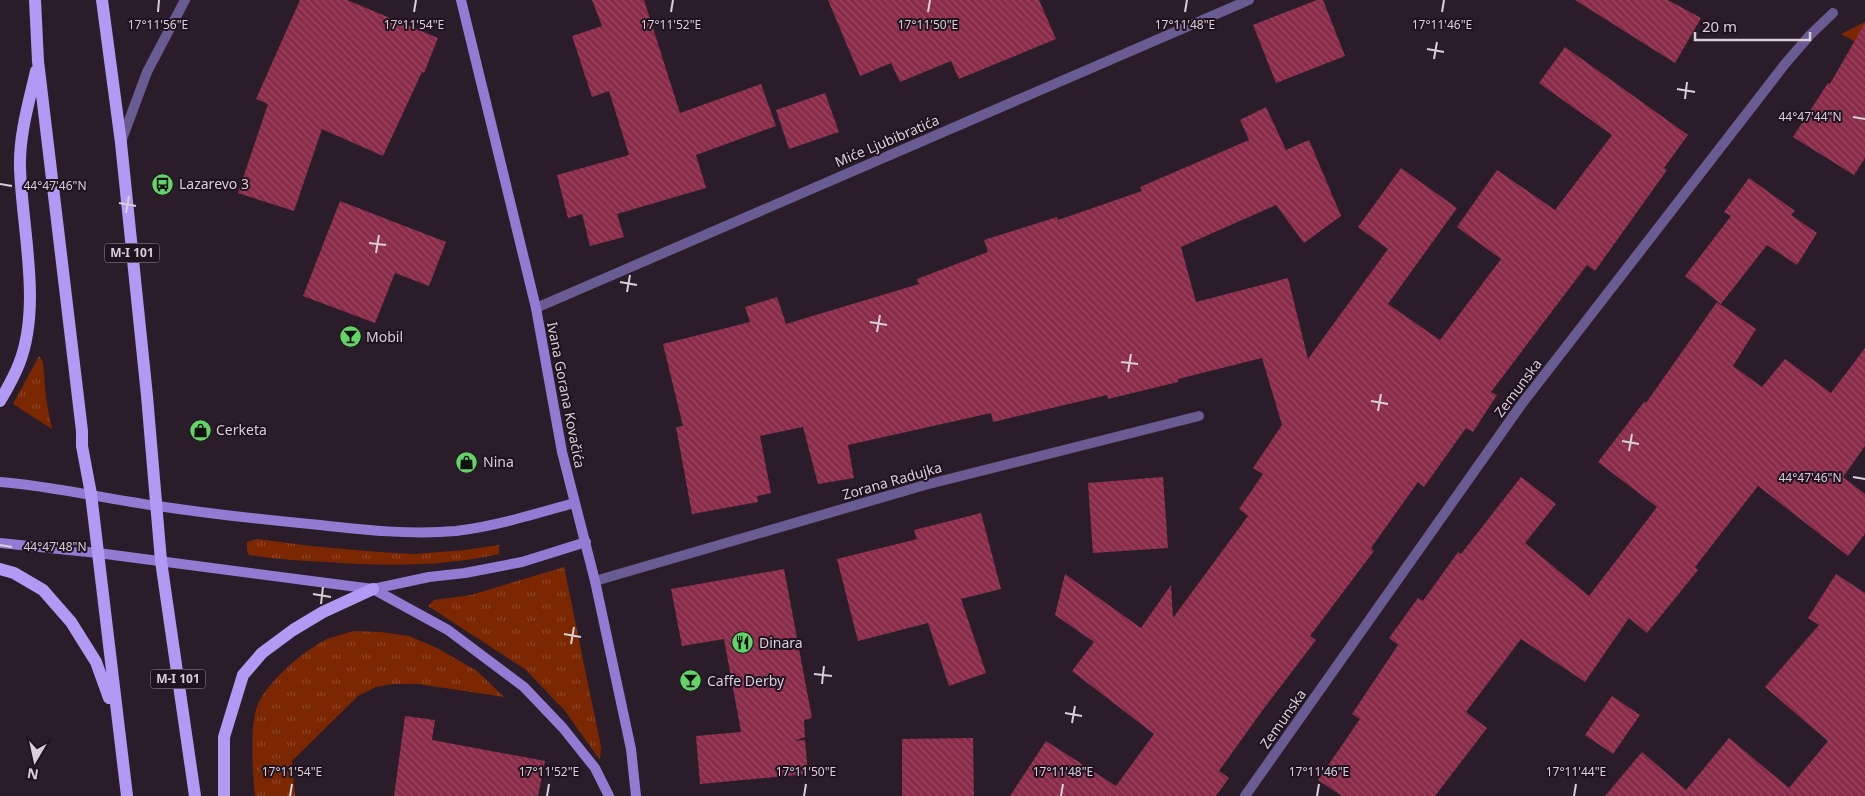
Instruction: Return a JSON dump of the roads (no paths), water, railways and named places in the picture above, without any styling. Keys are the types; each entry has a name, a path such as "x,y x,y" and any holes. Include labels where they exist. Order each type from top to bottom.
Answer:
{"main road":[{"path":"35,0 38,61 82,431 82,446 91,494 127,796"},
{"name":"M-I 101","path":"102,0 121,143 147,396 161,561 195,796"},
{"path":"0,401 11,384 20,362 30,310 20,167 22,139 38,61"},
{"path":"0,569 14,573 43,590 71,622 96,662 117,722"},
{"path":"224,796 224,737 243,675 262,653 293,630 323,612 373,589"}],"street":[{"path":"121,143 147,72 186,0"},
{"name":"Ivana Gorana Kovačića","path":"461,0 536,308 562,452 574,503 586,542 632,750 636,796"},
{"name":"Miće Ljubibratića","path":"536,308 1249,0"},
{"name":"Zemunska","path":"1245,796 1521,405 1785,64 1810,35 1834,13"},
{"name":"Zorana Radujka","path":"595,581 925,485 1199,416"},
{"path":"0,482 91,494 156,506 344,528 407,532 455,531 506,522 574,503"},
{"path":"0,543 98,553 373,589 429,577 465,573 522,562 586,542"},
{"path":"373,589 448,630 524,687 563,728 595,768 609,796"}],"place":[{"name":"Lazarevo 3","path":"163,184"},
{"name":"Mobil","path":"350,337"},
{"name":"Cerketa","path":"200,430"},
{"name":"Nina","path":"467,462"},
{"name":"Dinara","path":"743,643"},
{"name":"Caffe Derby","path":"691,681"}]}
